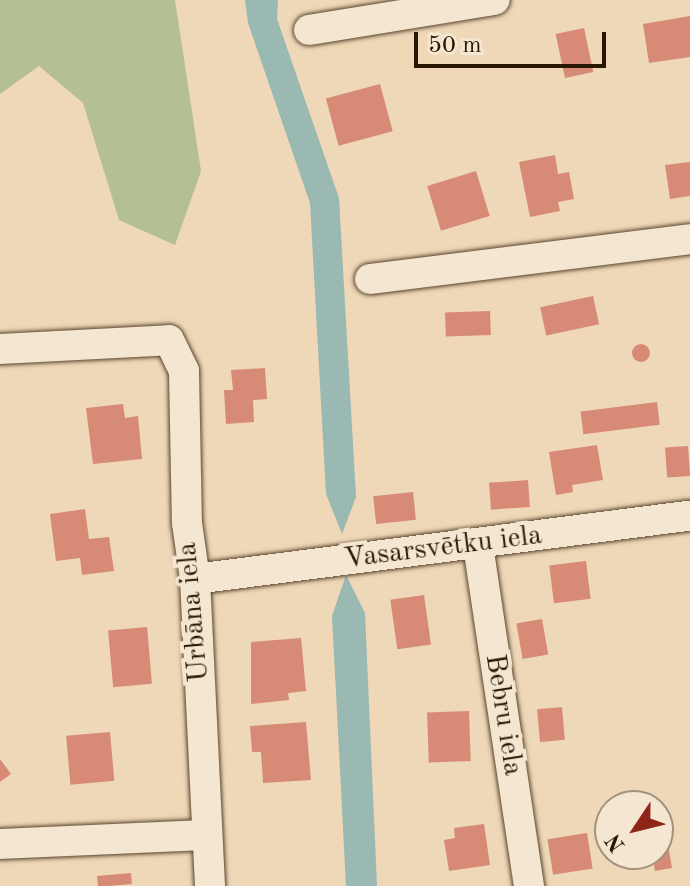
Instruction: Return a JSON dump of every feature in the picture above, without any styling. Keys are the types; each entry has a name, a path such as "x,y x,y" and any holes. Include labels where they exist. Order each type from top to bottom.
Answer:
{"street":[{"path":"309,30 495,0"},
{"path":"370,279 690,239"},
{"name":"Urbāna iela","path":"0,349 169,340 184,371 187,523 195,579 210,886"},
{"name":"Vasarsvētku iela","path":"195,579 690,516"},
{"name":"Bebru iela","path":"478,545 529,886"},
{"path":"0,844 207,835"}],"green space":[{"path":"0,0 175,0 201,171 175,245 119,220 83,103 39,66 0,94"}],"water":[{"path":"245,0 278,0 277,19 339,198 356,497 342,534 326,494 310,203 248,23"},
{"path":"346,575 365,613 377,886 346,886 332,616"}],"building":[{"path":"690,16 690,57 649,63 643,24"},
{"path":"584,28 593,72 565,78 556,34"},
{"path":"380,84 393,131 339,146 326,98"},
{"path":"555,155 558,174 569,172 574,199 558,202 560,211 530,217 519,162"},
{"path":"690,162 690,196 670,199 665,165"},
{"path":"476,171 490,216 441,231 427,186"},
{"path":"593,296 599,324 546,336 540,307"},
{"path":"490,311 491,335 446,337 445,313"},
{"path":"641,344 650,353 641,362 632,353"},
{"path":"265,368 267,399 253,400 254,422 226,424 224,390 233,390 231,370"},
{"path":"657,402 660,425 583,434 581,411"},
{"path":"123,404 125,418 138,416 142,459 93,464 86,408"},
{"path":"597,445 603,480 572,485 573,492 556,495 549,452"},
{"path":"688,446 690,476 667,478 665,448"},
{"path":"528,480 530,507 491,510 489,483"},
{"path":"413,492 416,520 376,524 373,496"},
{"path":"85,509 89,539 109,537 114,571 82,575 80,558 56,561 50,514"},
{"path":"586,561 591,599 554,603 549,566"},
{"path":"424,595 431,645 397,649 390,600"},
{"path":"542,619 548,654 523,659 516,624"},
{"path":"147,627 152,684 113,687 108,630"},
{"path":"301,638 306,691 288,693 289,700 251,704 251,642"},
{"path":"562,707 565,740 540,742 537,709"},
{"path":"469,711 471,761 429,762 427,712"},
{"path":"306,722 311,780 263,783 261,752 252,752 250,726"},
{"path":"110,732 114,781 70,785 66,736"},
{"path":"0,759 11,774 0,782"},
{"path":"484,824 490,865 449,871 444,840 455,838 454,828"},
{"path":"587,833 593,869 553,875 547,839"},
{"path":"131,873 132,884 98,886 97,876"}]}
